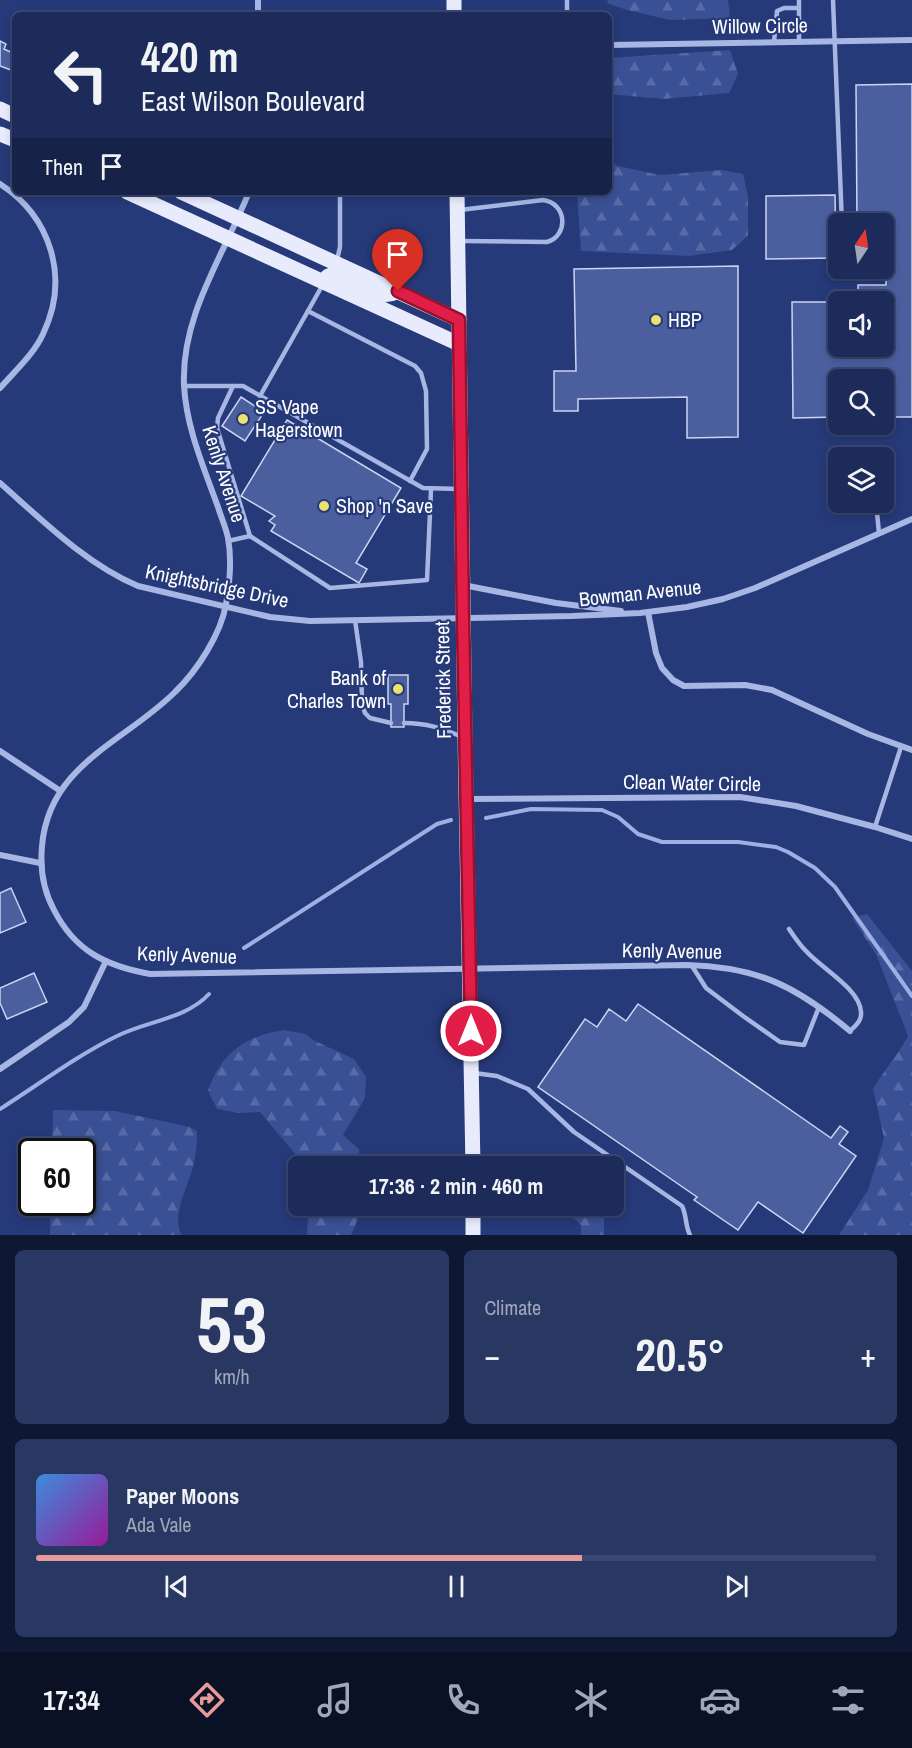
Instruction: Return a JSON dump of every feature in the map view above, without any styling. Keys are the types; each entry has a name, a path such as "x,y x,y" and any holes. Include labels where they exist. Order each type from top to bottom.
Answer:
{"main road":[{"path":"134,195 459,344"},
{"path":"189,195 459,320"},
{"name":"Frederick Street","path":"457,195 473,1156"},
{"path":"324,282 328,276 334,274 382,296 391,296 398,291"},
{"path":"473,1235 474,1216"}],"street":[{"name":"Willow Circle","path":"612,45 912,40"},
{"path":"0,184 12,194"},
{"path":"0,388 43,335 55,298 56,272 51,250 41,226 29,208 13,195"},
{"name":"Kenly Avenue","path":"248,195 192,321 184,362 184,386 191,429 228,541 230,573 225,607 204,656 174,693 89,759 59,790 48,818 40,863 50,904 70,936 87,951 106,962 127,970 159,974 719,967 747,972 794,990 819,1006 850,1031"},
{"name":"Knightsbridge Drive","path":"0,483 45,523 117,578 138,586 286,620 463,618"},
{"name":"Bowman Avenue","path":"463,618 640,613 687,607 723,599 755,588 912,519"},
{"path":"463,585 556,603 640,613"},
{"path":"648,612 656,653 662,668 673,680 684,686 745,685 772,690 868,734 912,750"},
{"path":"0,751 59,790"},
{"name":"Clean Water Circle","path":"466,799 740,797 796,806 875,827 912,840"},
{"path":"0,855 40,863"},
{"path":"0,1069 55,1032 84,1007 106,962"}],"lane":[{"path":"799,0 799,42"},
{"path":"833,0 842,213"},
{"path":"774,42 777,11 784,8 799,8"},
{"path":"336,263 340,247 340,195"},
{"path":"458,211 543,200 552,201 558,206 562,223 561,233 554,240 546,242 458,241"},
{"path":"260,396 324,282"},
{"path":"308,311 415,366 421,373 426,391 427,449 410,481"},
{"path":"184,386 243,386 410,481 431,490 462,489"},
{"path":"233,386 218,418 217,428 250,536 330,588 427,580 431,490"},
{"path":"877,513 879,533"},
{"path":"228,541 250,536"},
{"path":"355,619 362,703 365,712 370,718 391,723"},
{"path":"404,723 424,723 465,738"},
{"path":"875,827 901,747"},
{"path":"789,928 805,951 851,991 859,1002 862,1013 860,1021 850,1031"},
{"path":"692,966 706,988 780,1042 804,1045 819,1006"},
{"path":"471,1073 496,1076 528,1089 574,1132 682,1206 690,1235"}],"green space":[{"path":"608,0 728,0 730,18 670,20 627,10 607,3"},
{"path":"730,50 738,74 729,93 663,99 612,94 612,58"},
{"path":"612,163 660,175 722,170 743,174 748,196 748,236 732,250 689,256 581,251 577,195 612,195"},
{"path":"867,914 912,971 912,1235 839,1235 868,1190 884,1138 873,1089 908,1036 876,954 852,918"},
{"path":"284,1030 306,1034 313,1040 354,1059 366,1077 365,1098 343,1135 359,1149 359,1156 297,1156 260,1112 238,1113 217,1109 208,1091 220,1066 227,1057 246,1042"},
{"path":"53,1110 115,1111 190,1127 197,1131 192,1170 179,1211 179,1228 182,1235 50,1235 51,1216 96,1216 96,1138 52,1138"},
{"path":"308,1216 359,1216 351,1235 307,1235"},
{"path":"572,1216 604,1216 604,1235 581,1235 581,1225"}],"building":[{"path":"0,41 6,44 4,49 12,53 12,68 11,70 0,66"},
{"path":"912,84 912,417 894,417 894,369 828,369 828,417 793,418 792,302 828,302 828,357 894,357 894,291 858,291 858,285 886,285 886,279 894,279 894,213 857,213 856,85"},
{"path":"835,195 835,213 828,213 828,258 766,259 766,196"},
{"name":"HBP","path":"738,266 738,437 687,438 687,397 578,399 578,411 554,411 554,371 576,371 574,269"},
{"name":"SS Vape Hagerstown","path":"241,397 264,412 245,441 222,426"},
{"name":"Shop 'n Save","path":"287,420 401,488 356,563 367,569 359,583 271,531 275,525 269,521 275,516 241,496"},
{"name":"Bank of Charles Town","path":"388,675 408,675 408,704 404,704 404,727 391,727"},
{"path":"11,888 26,922 0,933 0,893"},
{"path":"34,973 47,1002 7,1019 0,1003 0,988"},
{"path":"638,1004 831,1138 840,1126 848,1132 839,1144 856,1156 803,1233 758,1202 738,1230 694,1200 697,1197 538,1087 585,1019 597,1027 609,1009 626,1021"}],"waterway":[{"path":"486,818 531,809 602,810 618,817 638,834 662,842 738,842 776,847 788,852 815,868 835,887 912,996"},
{"path":"244,948 437,824 451,820"},
{"path":"0,1109 102,1044 129,1031 189,1009 209,994"}],"place":[{"name":"HBP","path":"656,320"},
{"name":"SS Vape Hagerstown","path":"243,419"},
{"name":"Shop 'n Save","path":"324,506"},
{"name":"Bank of Charles Town","path":"398,689"}],"route":[{"path":"398,291 459,320 471,1031"}]}
